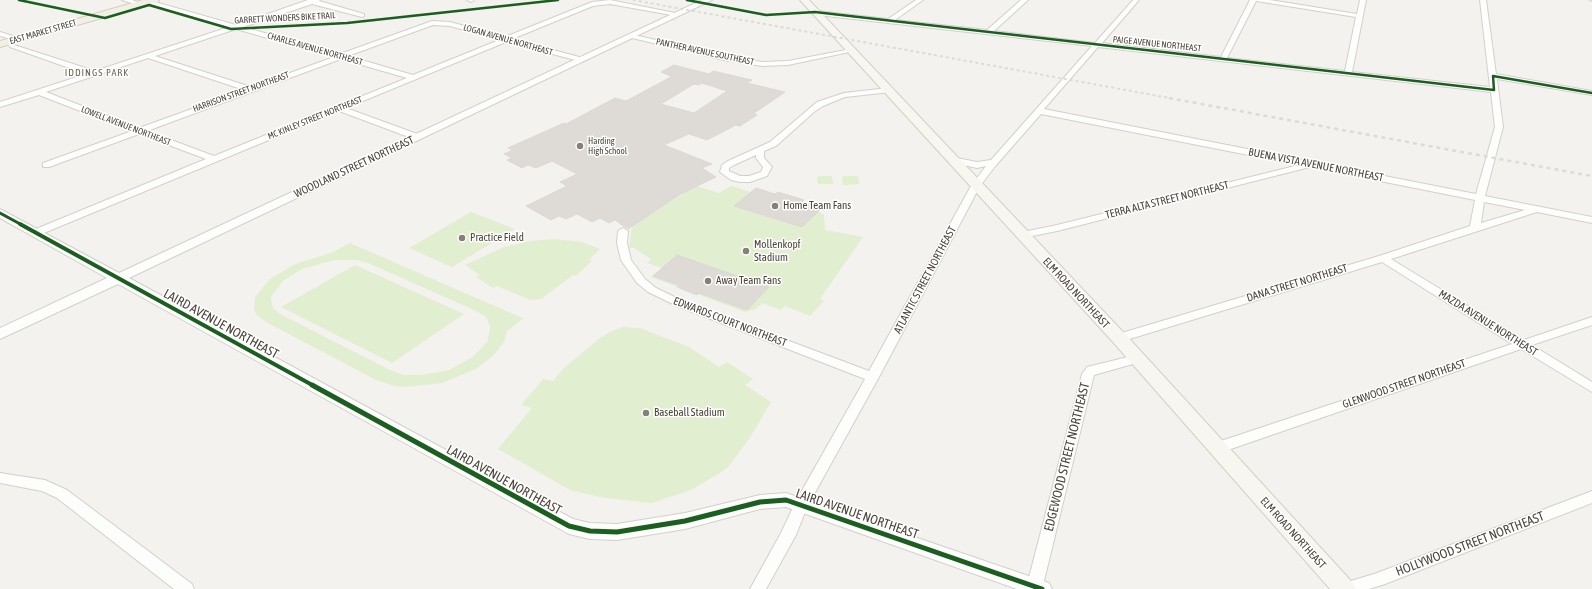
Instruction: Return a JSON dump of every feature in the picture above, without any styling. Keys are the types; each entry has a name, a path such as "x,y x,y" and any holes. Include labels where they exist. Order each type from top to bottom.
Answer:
{"main road":[{"name":"ELM ROAD NORTHEAST","path":"804,0 1119,338 1136,359 1345,589"},
{"name":"EAST MARKET STREET","path":"9,42 147,2"}],"street":[{"name":"CHARLES AVENUE NORTHEAST","path":"125,0 147,2 413,77"},
{"name":"WOODLAND STREET NORTHEAST","path":"0,334 708,0"},
{"path":"889,21 920,0"},
{"path":"988,32 1025,0"},
{"name":"ATLANTIC STREET NORTHEAST","path":"758,589 788,535 801,505 873,377 976,186 994,162 1136,0"},
{"path":"1223,59 1253,0"},
{"path":"1258,0 1359,16"},
{"path":"1348,74 1363,0"},
{"path":"1475,228 1480,198 1499,127 1483,0"},
{"path":"0,105 312,1 362,15"},
{"name":"MC KINLEY STREET NORTHEAST","path":"35,233 595,3 610,2 677,14"},
{"name":"PAIGE AVENUE NORTHEAST","path":"817,13 1494,90"},
{"name":"LOGAN AVENUE NORTHEAST","path":"436,22 450,24 580,60"},
{"name":"HARRISON STREET NORTHEAST","path":"46,165 426,24 436,22"},
{"path":"0,34 12,46 86,72 96,73"},
{"name":"PANTHER AVENUE SOUTHEAST","path":"630,36 719,57 762,64 788,63 851,51"},
{"path":"148,56 249,89"},
{"path":"1493,76 1592,93"},
{"path":"760,151 759,156 768,167 764,174 750,179 740,179 734,178 724,172 725,167 731,163 760,151 782,138 811,110 820,104 844,95 888,90"},
{"name":"LOWELL AVENUE NORTHEAST","path":"39,92 213,160"},
{"path":"338,108 417,137"},
{"name":"BUENA VISTA AVENUE NORTHEAST","path":"1040,111 1592,220"},
{"path":"952,160 977,165 994,162"},
{"name":"TERRA ALTA STREET NORTHEAST","path":"1022,235 1057,228 1311,165"},
{"name":"DANA STREET NORTHEAST","path":"1119,338 1384,258 1537,209"},
{"name":"LAIRD AVENUE NORTHEAST","path":"0,213 569,526 590,531 617,532 685,521 771,500 786,500 1037,588"},
{"name":"EDWARDS COURT NORTHEAST","path":"624,231 622,242 626,260 641,281 656,292 681,304 873,377"},
{"name":"MAZDA AVENUE NORTHEAST","path":"1384,258 1592,388"},
{"name":"GLENWOOD STREET NORTHEAST","path":"1217,448 1592,321"},
{"name":"EDGEWOOD STREET NORTHEAST","path":"1037,588 1088,374 1091,370 1136,359"},
{"path":"0,478 45,486 62,494 186,589"},
{"name":"HOLLYWOOD STREET NORTHEAST","path":"1345,589 1379,579 1592,497"}],"green space":[{"path":"832,176 833,184 818,184 817,177"},
{"path":"858,176 859,184 843,185 842,177"},
{"name":"Mollenkopf Stadium","path":"696,186 719,193 731,186 751,192 756,188 775,194 778,192 804,200 802,202 822,208 819,212 824,215 825,230 863,237 820,299 824,301 810,316 785,306 781,310 762,303 756,309 745,312 651,277 662,268 647,263 651,259 634,248 629,248 632,226"},
{"name":"Practice Field","path":"471,212 515,229 452,267 409,248"},
{"path":"554,239 582,242 600,249 589,260 592,261 576,276 573,275 541,299 530,300 497,286 493,288 476,277 480,275 465,265 504,247 530,241"},
{"path":"350,243 524,318 507,331 504,342 493,356 476,369 442,383 405,387 394,386 376,380 266,322 256,314 254,309 255,297 270,279 295,264 331,253","holes":["334,260 356,260 368,263 476,311 486,317 490,326 488,341 473,357 449,370 422,375 404,375 390,370 280,314 273,308 271,299 272,295 283,281 302,269"]},
{"path":"355,265 464,314 392,363 281,307"},
{"name":"Baseball Stadium","path":"623,327 640,328 689,347 719,367 727,362 753,379 745,385 771,402 749,439 729,466 691,490 652,503 605,498 570,490 498,449 532,408 521,405 543,379 553,381 563,369 601,337"}],"building":[{"name":"Harding High School","path":"674,65 709,74 713,71 752,80 747,83 785,92 753,114 757,115 740,126 736,125 707,140 689,134 664,145 712,164 702,168 716,177 681,194 628,229 615,220 609,223 600,218 592,222 577,214 566,219 559,216 551,220 526,206 567,186 560,182 577,174 552,161 536,168 528,165 522,168 507,160 512,158 504,154 513,150 508,148 564,123 566,124 615,98 626,101 671,76 661,72","holes":["702,83 727,91 694,113 661,104 694,84 699,85"]},
{"name":"Home Team Fans","path":"756,188 775,194 778,192 804,200 802,202 822,208 802,227 734,206"},
{"name":"Away Team Fans","path":"677,255 769,287 747,310 699,293 697,295 677,287 679,285 653,276"}],"railway":[{"path":"633,0 1175,99"},
{"path":"1169,98 1592,176"}],"cycle path":[{"name":"GARRETT WONDERS BIKE TRAIL","path":"19,0 105,18 149,5 231,29 347,23 558,0"},
{"path":"687,0 766,15 815,12 1494,90 1493,76 1592,93"},
{"path":"0,213 569,526 590,531 617,532 685,521 760,502 786,500 1042,589"}],"place":[{"name":"Harding High School","path":"580,146"},
{"name":"Home Team Fans","path":"775,206"},
{"name":"Practice Field","path":"462,238"},
{"name":"Mollenkopf Stadium","path":"746,251"},
{"name":"Away Team Fans","path":"708,281"},
{"name":"Baseball Stadium","path":"646,413"}],"district":[{"name":"IDDINGS PARK","path":"97,73"}]}
